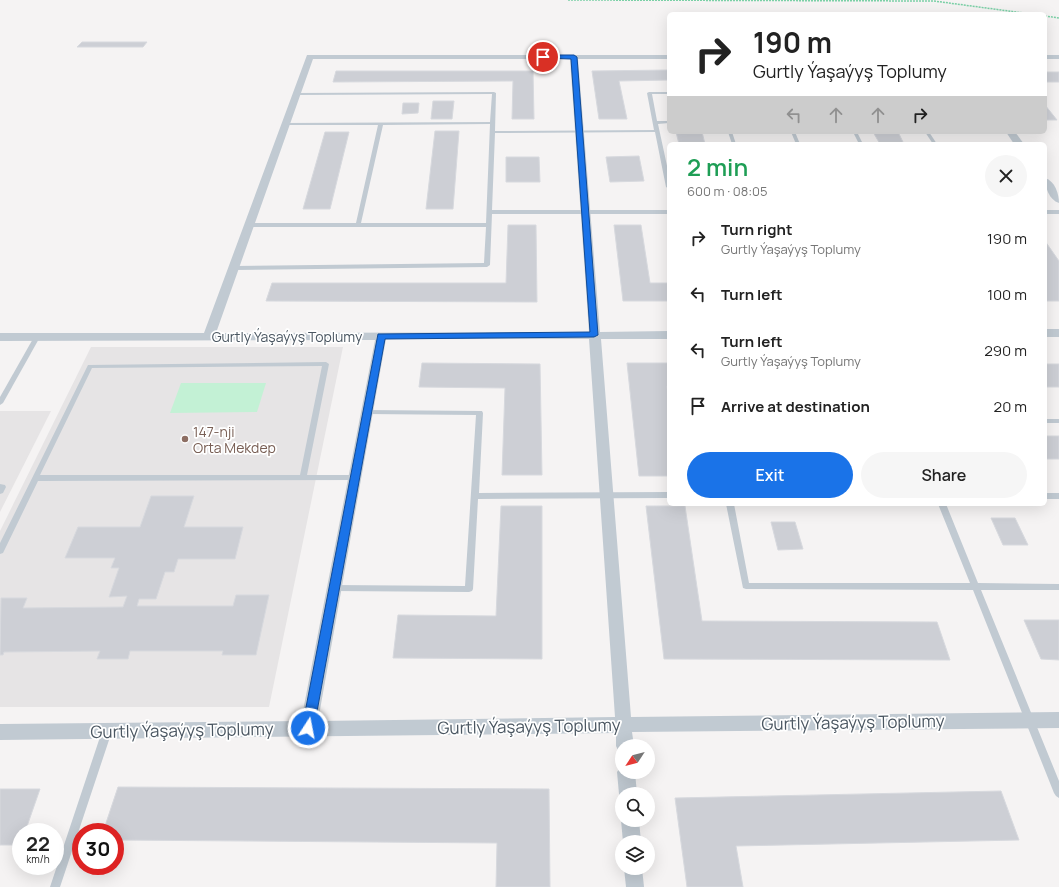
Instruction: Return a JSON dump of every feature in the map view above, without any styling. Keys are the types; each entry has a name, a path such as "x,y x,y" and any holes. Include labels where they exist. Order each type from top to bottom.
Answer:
{"street":[{"path":"209,336 310,57 667,57"},
{"path":"574,57 624,739"},
{"path":"1047,57 1059,57"},
{"path":"1047,184 1059,200"},
{"path":"1047,333 1059,333"},
{"name":"Gurtly Ýaşaýyş Toplumy","path":"0,337 667,335"},
{"path":"308,728 381,336"},
{"name":"Gurtly Ýaşaýyş Toplumy","path":"0,732 1059,720"},
{"path":"634,875 635,887"}],"lane":[{"path":"234,268 487,265 494,93 297,94"},
{"path":"667,93 649,93 667,178"},
{"path":"655,122 667,122"},
{"path":"286,124 493,123"},
{"path":"358,225 381,124"},
{"path":"492,132 657,131"},
{"path":"489,212 667,212"},
{"path":"1047,212 1059,212"},
{"path":"250,225 488,225"},
{"path":"0,403 37,337"},
{"path":"0,551 90,366 326,364 303,478"},
{"path":"334,588 469,589 480,413 367,412"},
{"path":"1047,421 1059,421"},
{"path":"35,478 355,478"},
{"path":"0,487 2,487 0,491"},
{"path":"475,496 667,495"},
{"path":"1047,496 1059,496"},
{"path":"730,506 746,586 1059,587"},
{"path":"943,506 1059,793"},
{"path":"55,887 107,731"}],"path":[{"path":"568,0 934,1 1016,12"},
{"path":"1047,16 1059,18"}],"shaded area":[{"name":"147-nji Orta Mekdep","path":"91,347 343,347 269,707 0,707 0,531"},
{"path":"0,411 51,411 0,512"}],"green space":[{"path":"181,383 266,383 257,412 170,413"}],"building":[{"path":"82,42 147,42 143,47 77,47"},
{"path":"667,70 667,80 619,81 627,119 599,119 592,71"},
{"path":"336,71 533,71 534,119 512,119 513,81 333,82"},
{"path":"1047,72 1059,72 1059,82 1047,82"},
{"path":"433,101 454,101 452,119 431,119"},
{"path":"403,103 419,103 418,113 402,114"},
{"path":"1047,108 1057,120 1047,120"},
{"path":"435,131 459,131 453,209 426,209"},
{"path":"325,132 349,132 330,209 303,209"},
{"path":"676,134 702,134 704,142 678,142"},
{"path":"874,134 899,134 903,142 879,142"},
{"path":"639,156 644,181 610,182 606,157"},
{"path":"506,157 539,157 540,182 506,182"},
{"path":"508,225 536,225 537,302 266,301 272,283 506,283"},
{"path":"614,225 641,225 650,283 667,283 667,301 623,301"},
{"path":"1047,244 1059,261 1059,301 1047,301"},
{"path":"422,363 540,364 542,475 502,475 505,388 419,387"},
{"path":"627,363 667,363 667,476 639,476"},
{"path":"1047,364 1059,364 1059,387 1047,387"},
{"path":"1047,436 1059,436 1059,459 1047,459"},
{"path":"151,496 194,496 184,527 243,527 235,559 178,559 174,572 165,572 156,599 139,599 137,606 233,606 236,595 269,595 256,655 222,655 223,651 130,651 128,659 97,659 100,651 4,652 3,655 0,655 1,598 27,598 23,608 123,607 127,596 109,597 119,568 111,568 115,558 65,558 78,527 140,527"},
{"path":"501,506 542,506 542,659 393,658 398,615 496,616"},
{"path":"646,506 685,506 702,621 937,622 950,660 664,659"},
{"path":"991,518 1015,518 1028,545 1003,545"},
{"path":"771,522 795,522 803,549 778,550"},
{"path":"1024,620 1059,620 1059,660 1041,659"},
{"path":"118,787 549,789 550,887 496,887 497,843 124,840 124,823 106,823"},
{"path":"0,789 40,789 28,823 12,823 12,845 0,845"},
{"path":"1001,791 1019,840 736,846 743,887 687,887 675,798"}],"place":[{"name":"147-nji Orta Mekdep","path":"185,439"}],"route":[{"path":"308,728 381,336 594,335 574,57 543,57"}]}
